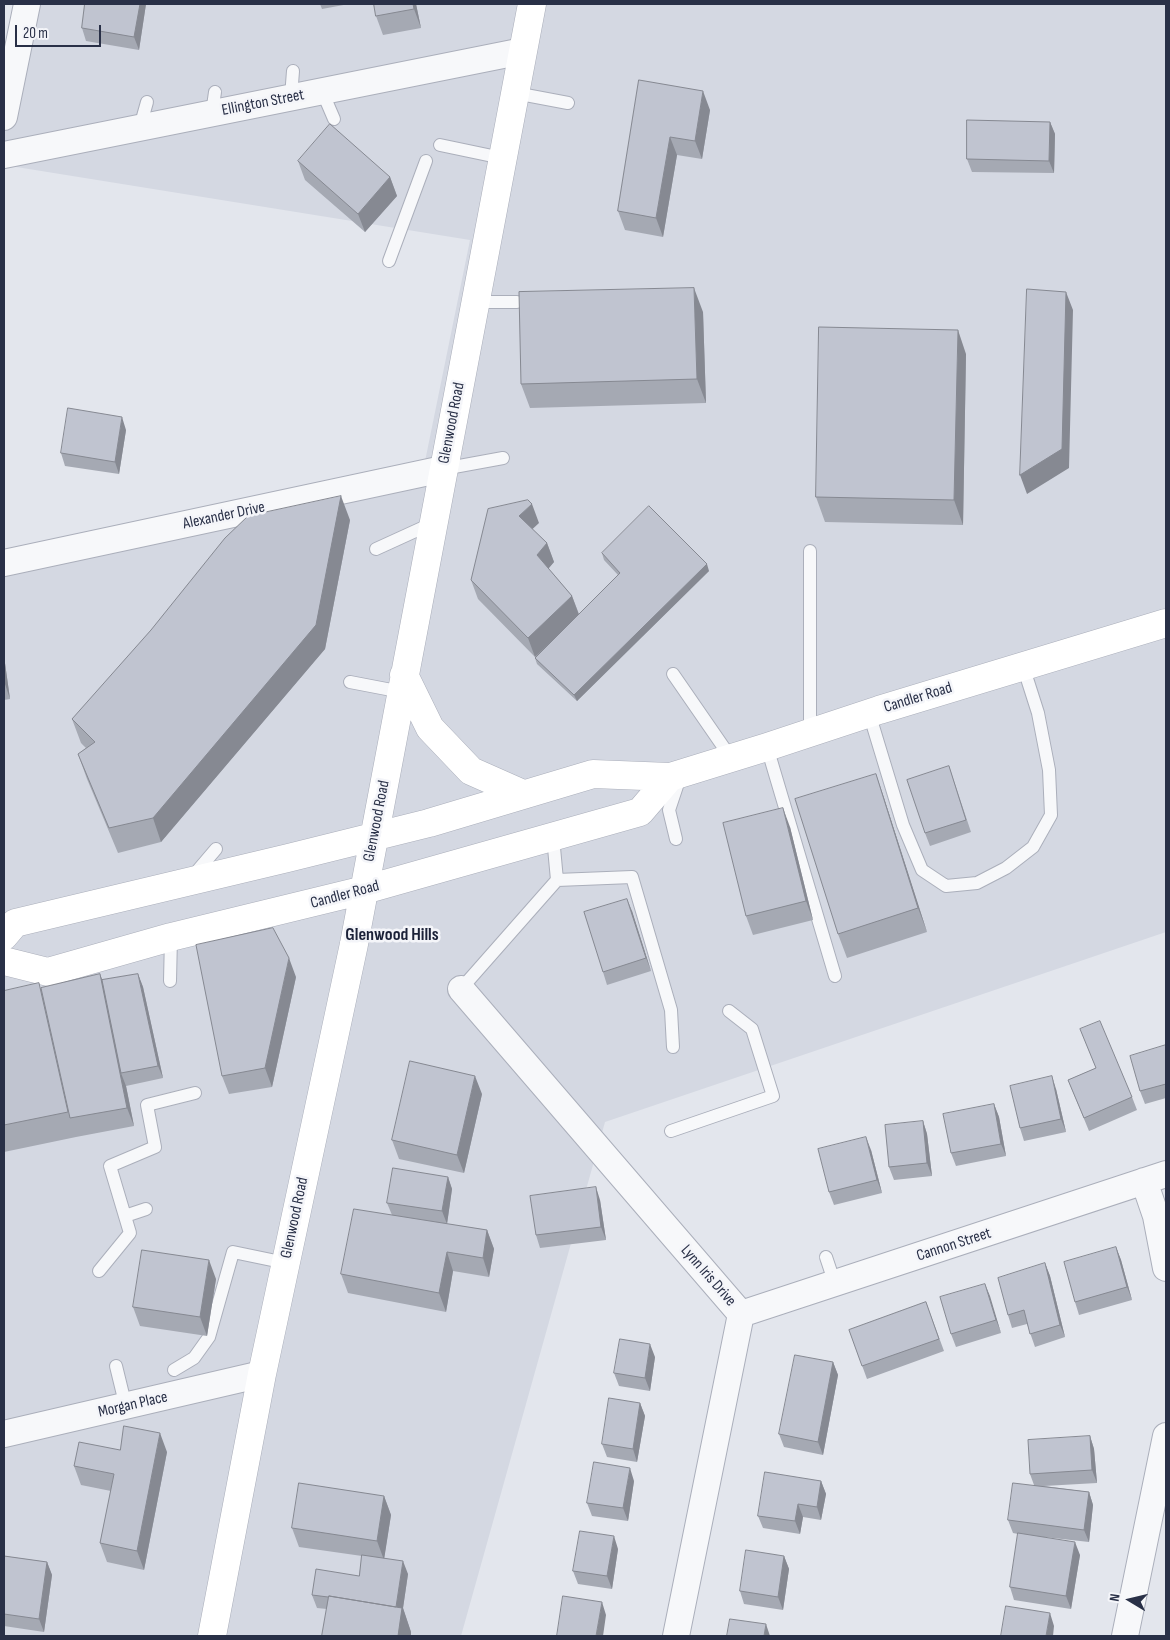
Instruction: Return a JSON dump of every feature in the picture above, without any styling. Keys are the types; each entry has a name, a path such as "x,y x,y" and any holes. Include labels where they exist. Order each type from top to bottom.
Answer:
{"main road":[{"name":"Glenwood Road","path":"212,1636 262,1374 354,944 532,4"},
{"name":"Candler Road","path":"4,936 15,923 429,823 593,774 676,775 810,734 869,713 1166,623"},
{"path":"403,684 430,728 471,770 523,794"},
{"name":"Candler Road","path":"4,961 48,972 171,937 364,890 640,812 676,775"}],"street":[{"path":"4,117 27,4"},
{"name":"Ellington Street","path":"4,154 140,127 213,103 291,97 523,51"},
{"name":"Alexander Drive","path":"4,563 443,469"},
{"name":"Lynn Iris Drive","path":"461,989 557,1091 741,1314 676,1636"},
{"path":"1155,1178 1156,1216 1166,1268"},
{"name":"Cannon Street","path":"741,1314 1155,1178"},
{"name":"Morgan Place","path":"4,1434 262,1374"},
{"path":"1126,1636 1166,1436"}],"lane":[{"path":"291,97 293,71"},
{"path":"322,91 334,119"},
{"path":"514,93 568,103"},
{"path":"140,127 147,102"},
{"path":"440,145 502,158"},
{"path":"389,261 426,161"},
{"path":"475,302 517,302"},
{"path":"443,469 503,458"},
{"path":"376,549 433,523"},
{"path":"810,551 810,734"},
{"path":"869,713 883,775 922,870 946,886 977,883 1006,868 1033,847 1051,815 1049,779 1038,713 1023,666"},
{"path":"672,674 731,758"},
{"path":"350,682 403,684"},
{"path":"767,747 790,806 836,976"},
{"path":"676,775 669,810 676,839"},
{"path":"553,836 557,880"},
{"path":"189,882 216,849"},
{"path":"461,989 557,880 632,877 671,1010 673,1047"},
{"path":"170,981 171,937"},
{"path":"671,1131 773,1096 752,1029 729,1011"},
{"path":"99,1271 130,1233 110,1166 155,1147 148,1105 195,1093"},
{"path":"125,1216 146,1209"},
{"path":"174,1370 194,1358 209,1338 233,1252 286,1263"},
{"path":"826,1257 835,1284"},
{"path":"116,1366 126,1407"}],"shaded area":[{"path":"23,4 1166,4 1166,932 605,1122 461,1636 4,1636 4,564 421,481 470,240 4,165 4,101"}],"building":[{"path":"85,4 140,4 134,37 82,28"},
{"path":"374,4 413,4 414,9 376,16"},
{"path":"639,80 703,91 695,141 670,137 656,218 618,211"},
{"path":"967,120 1050,122 1049,161 967,159"},
{"path":"330,124 390,177 358,214 298,161"},
{"path":"694,288 697,379 521,384 519,292"},
{"path":"1027,289 1066,292 1062,449 1020,475"},
{"path":"819,327 958,330 954,500 816,497"},
{"path":"68,408 122,417 115,462 61,453"},
{"path":"341,496 316,625 153,818 109,828 78,754 95,742 72,719 151,630 225,538 248,516"},
{"path":"528,500 532,504 519,516 547,543 537,555 572,596 528,638 471,580 488,509"},
{"path":"649,506 707,564 574,695 535,658 620,573 602,553"},
{"path":"949,766 966,820 925,833 907,780"},
{"path":"876,774 918,908 838,934 795,799"},
{"path":"783,808 806,901 746,916 723,823"},
{"path":"627,899 646,958 603,972 584,912"},
{"path":"273,928 289,958 265,1068 222,1076 196,945"},
{"path":"100,974 127,1108 70,1118 41,988"},
{"path":"138,974 158,1066 121,1073 102,980"},
{"path":"39,983 68,1112 4,1125 4,991"},
{"path":"1100,1021 1132,1097 1084,1118 1068,1080 1096,1068 1080,1029"},
{"path":"1166,1045 1166,1084 1140,1091 1130,1056"},
{"path":"410,1061 475,1076 457,1155 392,1140"},
{"path":"1052,1076 1061,1119 1020,1128 1010,1086"},
{"path":"994,1104 1001,1144 951,1153 943,1114"},
{"path":"923,1121 927,1163 889,1167 885,1125"},
{"path":"866,1137 877,1180 829,1192 818,1149"},
{"path":"393,1168 448,1177 442,1211 387,1203"},
{"path":"596,1187 601,1227 536,1235 530,1196"},
{"path":"354,1209 487,1230 483,1258 447,1252 439,1293 341,1274"},
{"path":"1116,1247 1127,1287 1075,1302 1064,1262"},
{"path":"142,1250 209,1260 200,1317 133,1307"},
{"path":"1045,1263 1060,1325 1030,1334 1024,1310 1008,1315 998,1278"},
{"path":"985,1284 996,1320 951,1334 940,1297"},
{"path":"926,1302 939,1339 862,1366 849,1330"},
{"path":"620,1339 650,1344 645,1378 614,1373"},
{"path":"795,1355 833,1362 818,1442 779,1434"},
{"path":"609,1398 640,1403 633,1449 602,1444"},
{"path":"124,1426 160,1433 137,1551 100,1543 114,1474 74,1466 79,1442 120,1450"},
{"path":"1090,1436 1092,1470 1030,1474 1028,1440"},
{"path":"594,1462 630,1468 623,1508 587,1503"},
{"path":"765,1472 821,1481 817,1507 798,1504 795,1521 758,1516"},
{"path":"299,1483 384,1496 377,1541 292,1528"},
{"path":"1013,1483 1089,1492 1084,1530 1008,1520"},
{"path":"580,1531 614,1536 607,1576 573,1571"},
{"path":"1018,1533 1075,1542 1066,1596 1010,1587"},
{"path":"746,1550 784,1556 778,1597 740,1591"},
{"path":"362,1555 403,1561 396,1607 312,1595 316,1569 359,1576"},
{"path":"4,1556 47,1562 39,1619 4,1614"},
{"path":"329,1596 402,1608 398,1636 322,1636"},
{"path":"563,1596 602,1602 596,1636 557,1636"},
{"path":"1006,1606 1050,1613 1046,1636 1001,1636"},
{"path":"730,1619 766,1624 764,1636 727,1636"}],"district":[{"name":"Glenwood Hills","path":"392,935"}]}
